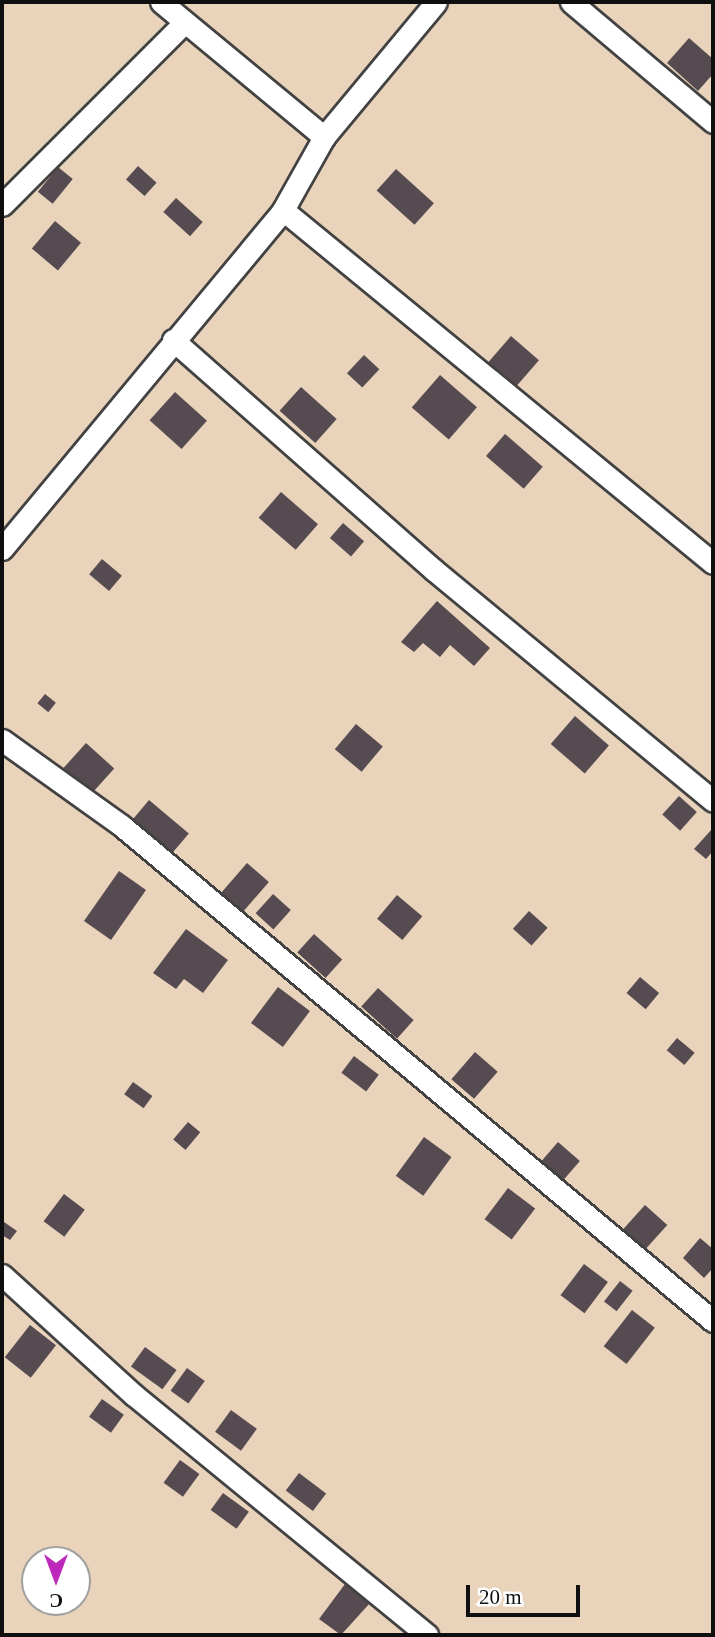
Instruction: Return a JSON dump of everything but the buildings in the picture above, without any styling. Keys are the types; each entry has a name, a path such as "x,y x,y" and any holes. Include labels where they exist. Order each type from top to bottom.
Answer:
{"lane":[{"path":"161,2 182,25 324,137"},
{"path":"2,549 173,340 284,210 324,137 436,2"},
{"path":"571,2 713,122"},
{"path":"2,205 182,25"},
{"path":"284,210 713,563"},
{"path":"173,340 434,570 713,801"},
{"path":"2,740 154,852 713,1321"},
{"path":"2,1275 134,1395 427,1635"}],"shaded area":[{"path":"2,2 713,2 713,1635 2,1635"}]}
